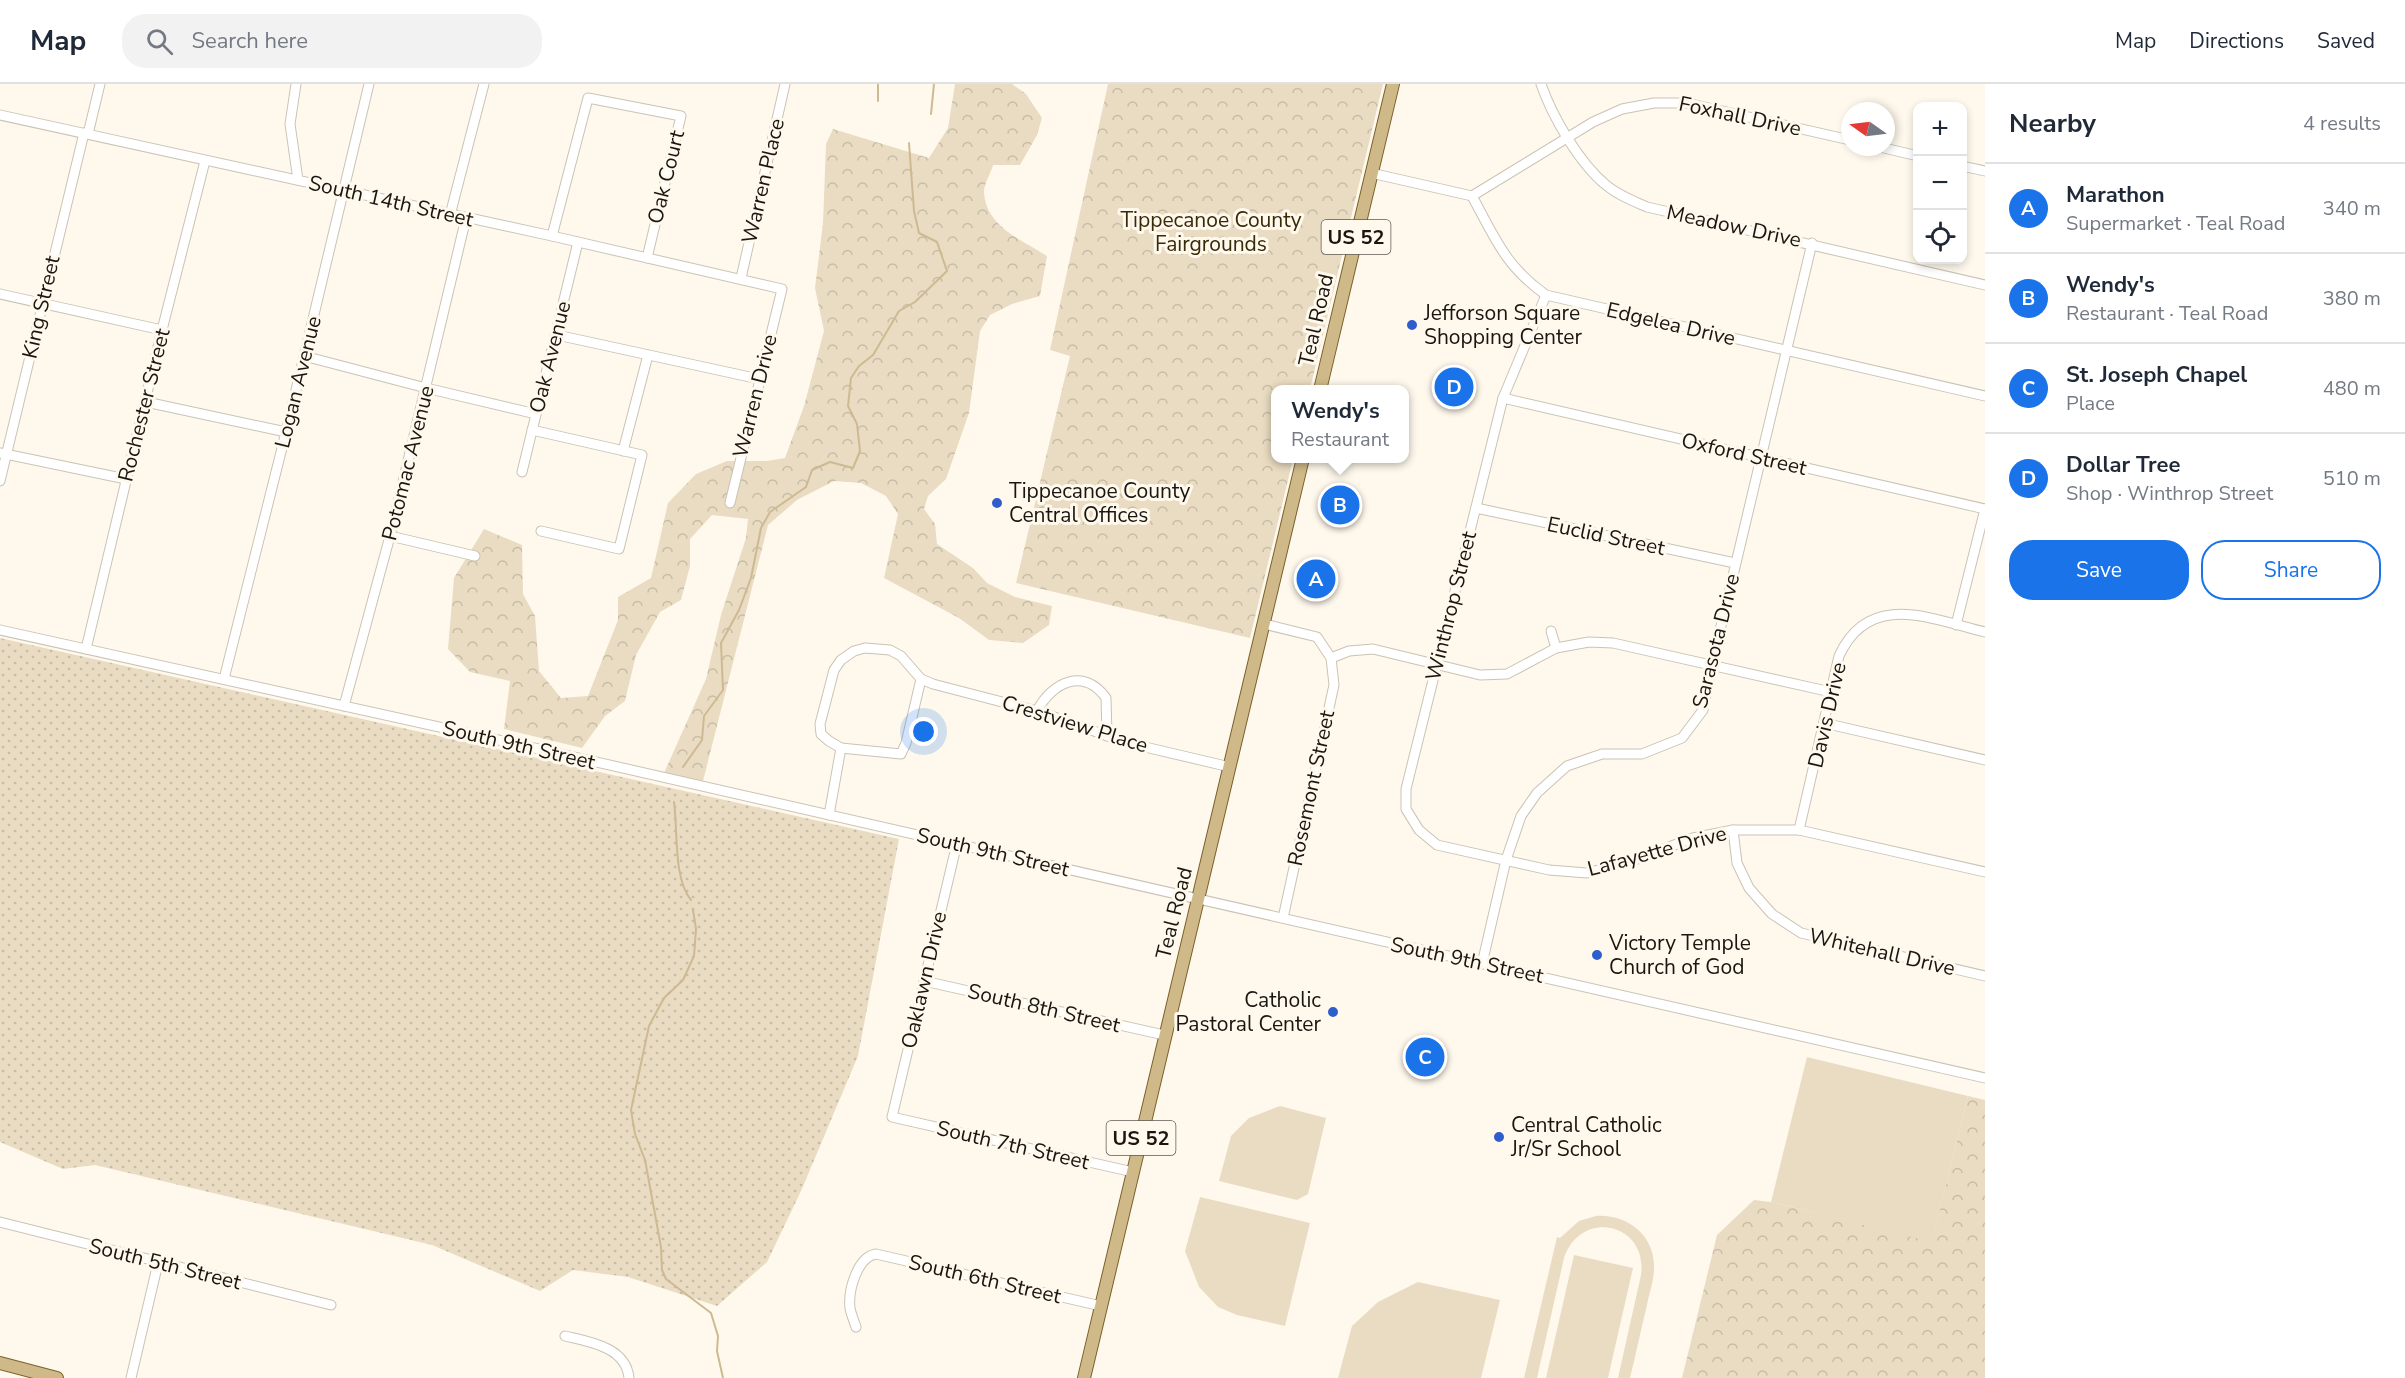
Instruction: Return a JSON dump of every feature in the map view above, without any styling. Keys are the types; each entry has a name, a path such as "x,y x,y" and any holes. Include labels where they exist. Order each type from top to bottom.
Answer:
{"main road":[{"name":"Teal Road","path":"1321,385 1393,84"},
{"name":"Teal Road","path":"1084,1378 1302,463"},
{"path":"0,1363 57,1378"}],"street":[{"name":"King Street","path":"0,481 3,453 100,84"},
{"path":"296,84 290,124 298,180"},
{"name":"Logan Avenue","path":"224,679 369,84"},
{"path":"450,215 484,84"},
{"name":"Warren Place","path":"741,279 785,84"},
{"name":"Meadow Drive","path":"1541,84 1545,96 1568,137 1587,165 1605,184 1647,207 1812,243 1985,285"},
{"name":"Oak Court","path":"552,236 588,98 681,116 647,258"},
{"name":"Foxhall Drive","path":"1472,196 1593,122 1622,109 1669,102 1687,103 1841,138"},
{"name":"South 14th Street","path":"0,115 782,289"},
{"path":"1895,151 1913,155"},
{"name":"Rochester Street","path":"87,649 162,330 205,161"},
{"path":"1967,167 1985,171"},
{"path":"1371,173 1472,196"},
{"name":"Edgelea Drive","path":"1472,196 1514,269 1546,295 1985,396"},
{"name":"Potomac Avenue","path":"344,706 390,536 465,218"},
{"name":"Oak Avenue","path":"522,472 578,242"},
{"name":"Sarasota Drive","path":"1482,964 1506,860 1521,816 1538,793 1568,766 1602,754 1642,754 1682,738 1703,710 1735,563 1812,243"},
{"name":"Warren Drive","path":"730,503 782,289"},
{"path":"0,294 162,330"},
{"name":"Winthrop Street","path":"1506,860 1437,845 1419,830 1406,809 1406,789 1503,398 1546,295"},
{"path":"557,335 759,379"},
{"path":"623,451 648,355"},
{"path":"304,356 536,414"},
{"name":"Oxford Street","path":"1503,398 1985,509"},
{"path":"146,402 286,432"},
{"path":"532,430 642,455 619,549 541,531"},
{"path":"3,453 126,479"},
{"name":"Euclid Street","path":"1476,508 1735,563"},
{"path":"1956,625 1985,509"},
{"path":"390,536 475,556"},
{"name":"Davis Drive","path":"1799,830 1839,656 1846,642 1868,621 1894,613 1985,632"},
{"path":"1264,624 1317,637 1331,658 1349,651 1373,649 1480,675 1494,676 1507,674 1556,648 1590,642 1613,643 1831,692"},
{"name":"South 9th Street","path":"0,630 957,843 1985,1078"},
{"path":"1551,632 1556,648"},
{"path":"865,648 890,650 901,656 921,680 906,743 901,754 841,748 821,734 820,724 831,678 841,660 854,651 865,648"},
{"name":"Rosemont Street","path":"1283,918 1334,685 1331,658"},
{"name":"Crestview Place","path":"921,680 1037,711 1107,736 1230,767"},
{"path":"1037,711 1049,693 1075,680 1091,682 1106,698 1107,736"},
{"path":"1824,723 1985,760"},
{"path":"829,815 841,748"},
{"name":"Lafayette Drive","path":"1506,860 1549,870 1587,873 1629,862 1694,838 1733,830 1799,830 1985,872"},
{"name":"Whitehall Drive","path":"1733,830 1737,863 1749,888 1772,914 1801,933 1985,976"},
{"name":"Oaklawn Drive","path":"892,1117 957,843"},
{"name":"South 8th Street","path":"924,981 1164,1035"},
{"name":"South 7th Street","path":"892,1117 1133,1172"},
{"name":"South 5th Street","path":"0,1222 331,1305"},
{"name":"South 6th Street","path":"856,1327 850,1308 857,1271 861,1262 868,1255 876,1254 1101,1306"},
{"path":"131,1378 158,1263"},
{"path":"565,1336 594,1343 614,1352 624,1362 629,1378"}],"green space":[{"path":"955,84 1012,84 1026,94 1042,118 1037,135 1020,165 993,165 984,192 986,204 998,223 1016,238 1047,256 1040,296 1012,304 990,315 980,331 969,413 946,479 928,496 924,509 935,524 937,544 973,568 987,583 1015,597 1052,606 1049,625 1023,643 989,640 959,618 884,578 898,514 886,496 861,483 834,481 797,500 768,525 703,781 664,773 706,679 721,615 746,538 748,519 712,515 690,539 690,566 681,600 660,612 636,655 625,701 605,716 582,748 504,729 510,681 470,672 448,649 454,578 484,529 522,545 523,594 535,616 539,671 561,698 588,696 618,620 618,597 651,578 668,503 696,474 727,461 767,461 785,458 804,406 824,331 815,288 823,223 826,144 833,129 929,158 948,128"},
{"name":"Tippecanoe County Fairgrounds","path":"1108,84 1383,84 1311,385 1271,385 1271,463 1292,463 1250,638 1016,583 1070,356 1050,350"},
{"path":"0,638 899,839 858,1056 801,1191 767,1262 717,1306 628,1277 573,1270 540,1291 432,1245 95,1165 63,1169 0,1142"},
{"path":"1807,1057 1968,1096 1932,1242 1771,1202"},
{"path":"1968,1096 1985,1100 1985,1378 1682,1378 1717,1235 1754,1200 1771,1202 1932,1241"},
{"path":"1280,1106 1326,1118 1308,1194 1297,1200 1219,1181 1231,1136 1249,1118"},
{"path":"1200,1197 1310,1223 1285,1326 1237,1315 1218,1307 1199,1287 1185,1251"},
{"path":"1596,1216 1618,1219 1637,1229 1650,1246 1653,1256 1652,1282 1630,1378 1618,1378 1641,1275 1640,1257 1634,1243 1624,1234 1612,1228 1598,1228 1584,1232 1572,1242 1564,1258 1537,1378 1524,1378 1557,1237 1560,1238 1579,1221"},
{"path":"1574,1255 1633,1268 1608,1378 1546,1378"},
{"path":"1418,1282 1500,1300 1481,1378 1338,1378 1352,1326 1378,1302"}],"waterway":[{"path":"878,84 878,101"},
{"path":"931,114 934,84"},
{"path":"683,767 702,740 704,716 723,690 721,643 739,610 751,578 761,528 770,512 806,487 812,470 830,462 853,468 860,451 857,424 848,406 851,378 859,366 873,355 899,311 915,302 947,271 937,242 919,233 914,211 909,143"},
{"path":"674,802 681,879 691,900"},
{"path":"693,910 696,929 694,956 683,980 664,998 649,1026 631,1110 635,1134 645,1160 661,1247 662,1270 666,1279 711,1313 718,1336 717,1351 723,1378"}],"place":[{"name":"Jefforson Square Shopping Center","path":"1412,325"},
{"name":"Dollar Tree","path":"1454,387"},
{"name":"Tippecanoe County Central Offices","path":"997,503"},
{"name":"Wendy's","path":"1340,505"},
{"name":"Marathon","path":"1316,579"},
{"name":"Victory Temple Church of God","path":"1597,955"},
{"name":"Catholic Pastoral Center","path":"1333,1012"},
{"name":"St. Joseph Chapel","path":"1425,1057"},
{"name":"Central Catholic Jr/Sr School","path":"1499,1137"}]}
